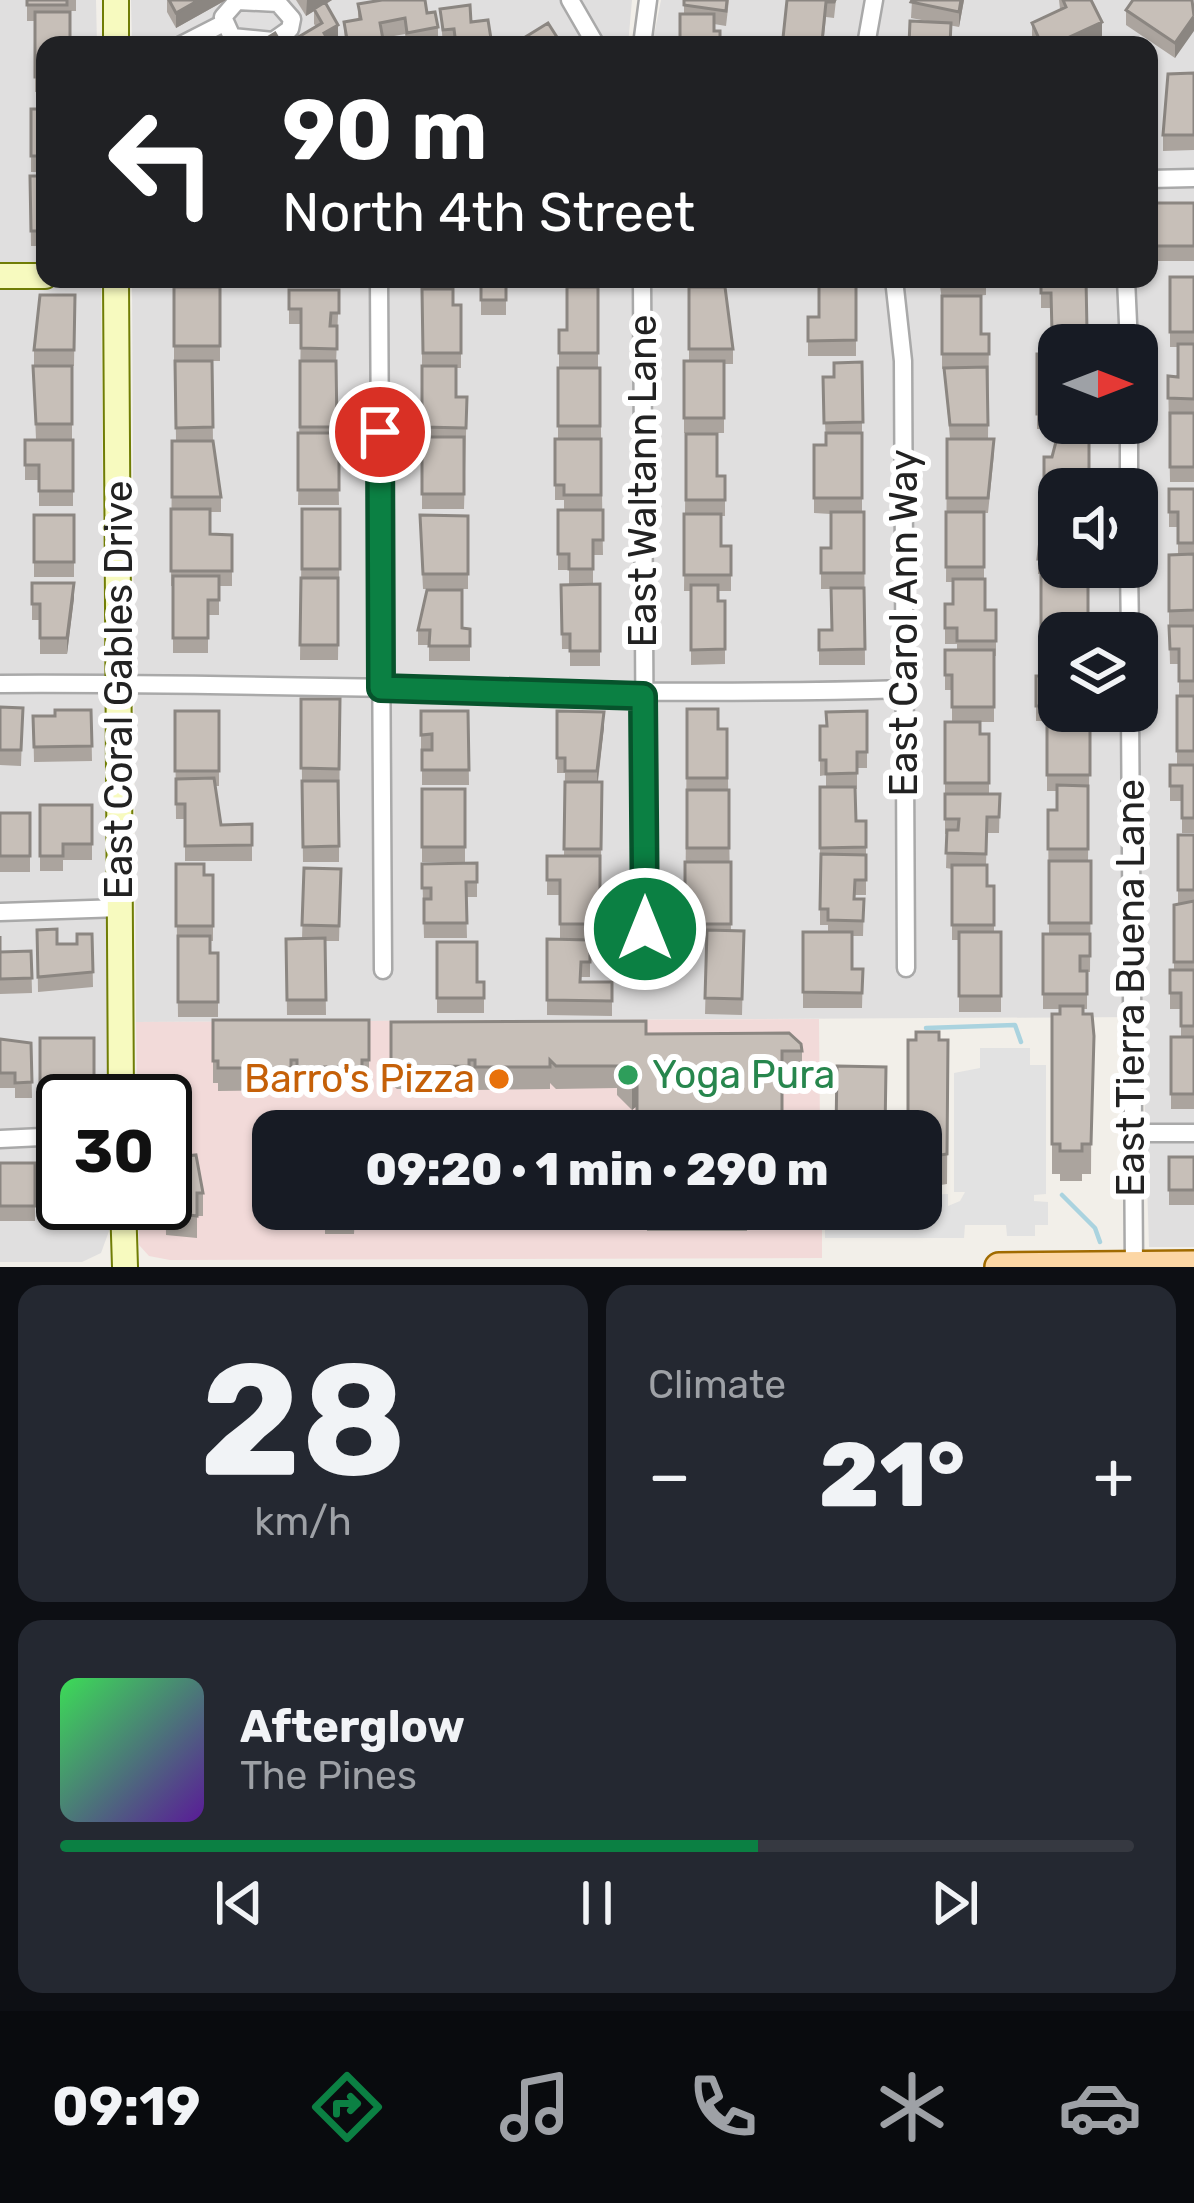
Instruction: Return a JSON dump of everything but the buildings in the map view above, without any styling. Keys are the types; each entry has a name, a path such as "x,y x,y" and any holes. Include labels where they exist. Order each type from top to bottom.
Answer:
{"main road":[{"path":"999,1267 1182,1266"}],"street":[{"path":"116,0 116,36"},
{"path":"570,0 591,36"},
{"path":"643,36 648,0"},
{"path":"868,36 874,0"},
{"path":"199,36 224,23"},
{"path":"1158,179 1194,178"},
{"path":"0,276 36,276"},
{"name":"East Coral Gables Drive","path":"116,288 121,1074"},
{"path":"379,288 382,970"},
{"name":"East Waltann Lane","path":"642,288 646,971"},
{"name":"East Carol Ann Way","path":"896,288 903,361 906,968"},
{"path":"1126,288 1128,324"},
{"path":"0,684 643,696 905,689"},
{"name":"East Tierra Buena Lane","path":"1130,732 1134,1266"},
{"path":"0,912 121,908"},
{"path":"1132,1133 1194,1133"},
{"path":"0,1139 36,1137"},
{"path":"123,1230 124,1267"}],"shaded area":[{"path":"0,0 96,0 97,36 36,36 36,288 101,288 108,1074 36,1074 36,1230 109,1230 101,1253 82,1262 0,1262"},
{"path":"131,0 632,0 629,36 132,36"},
{"path":"661,0 1194,0 1194,1247 1149,1247 1142,1017 136,1022 132,288 1158,288 1158,36 654,36"},
{"path":"819,1019 820,1110 252,1110 252,1230 822,1230 822,1258 170,1260 149,1256 139,1245 139,1230 192,1230 192,1074 137,1074 136,1022"},
{"path":"980,1048 1030,1048 1030,1065 1046,1065 1046,1194 1034,1195 1034,1201 1048,1202 1048,1225 1035,1225 1035,1236 1007,1236 1006,1225 965,1225 964,1238 825,1238 825,1230 942,1230 942,1194 948,1194 948,1206 960,1201 965,1192 954,1192 954,1073 980,1068"}],"waterway":[{"path":"926,1028 1015,1025 1021,1042"},
{"path":"1062,1195 1095,1228 1100,1242"}],"place":[{"name":"Yoga Pura","path":"628,1075"},
{"name":"Barro's Pizza","path":"499,1079"}],"route":[{"path":"380,432 381,688 643,696 645,929"}]}
